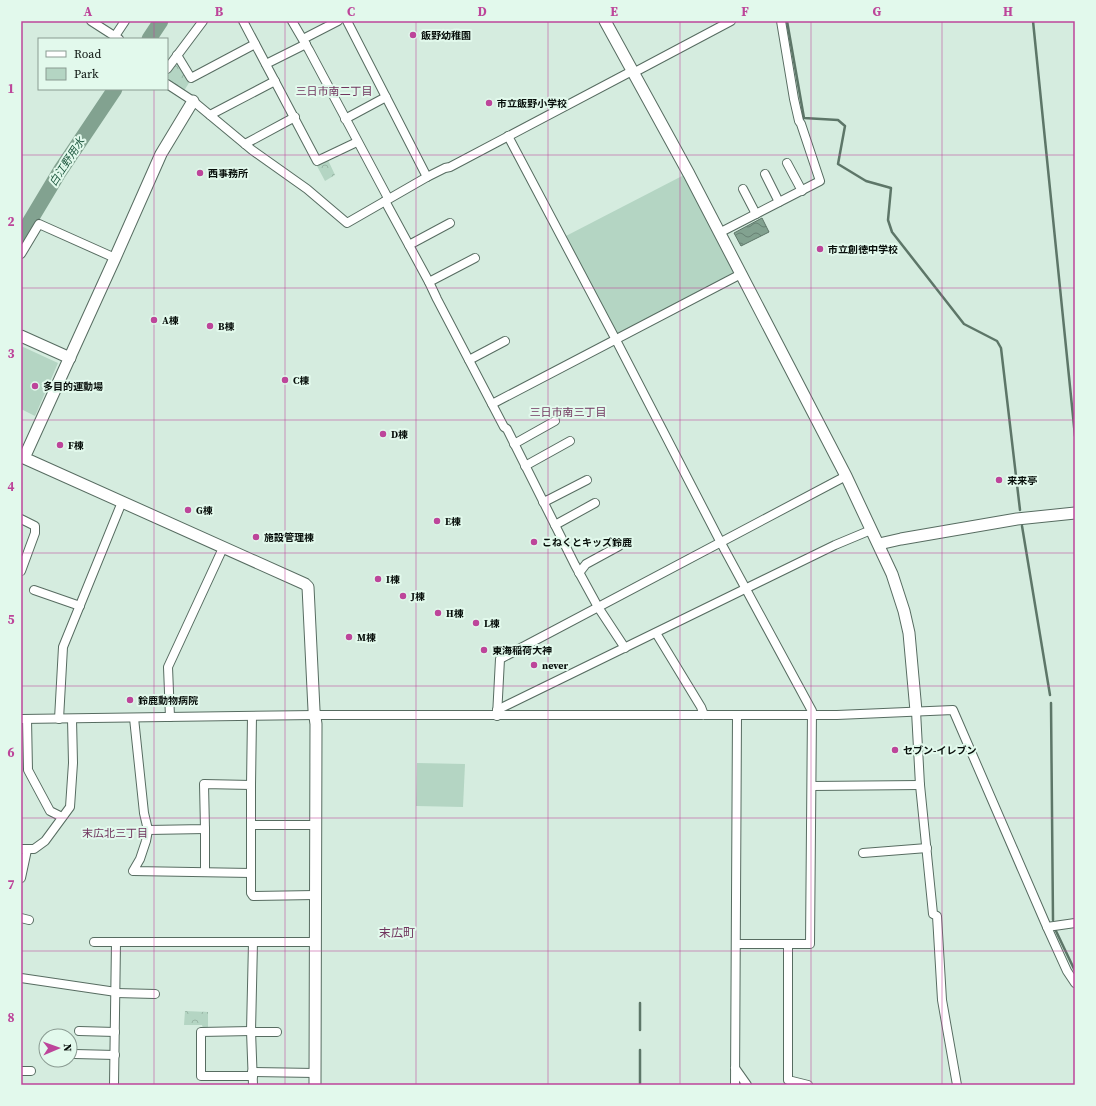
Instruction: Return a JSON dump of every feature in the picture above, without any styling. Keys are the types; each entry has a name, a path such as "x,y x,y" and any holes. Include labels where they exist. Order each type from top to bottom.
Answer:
{"street":[{"path":"91,21 117,38 125,21"},
{"path":"168,68 203,21"},
{"path":"243,21 317,161 357,142"},
{"path":"292,21 357,142 437,299 514,444 579,573 598,607 625,648"},
{"path":"266,64 338,21"},
{"path":"347,21 427,177"},
{"path":"605,21 689,174 846,476 892,574 904,611 912,651 920,785 933,914 937,916 942,1000 957,1085"},
{"path":"168,85 193,101 245,144 307,189 347,223 427,177 450,167 731,21"},
{"path":"719,233 820,182 799,121 781,21"},
{"path":"177,55 191,78 255,44"},
{"path":"210,115 275,81"},
{"path":"345,119 386,97"},
{"path":"193,101 161,154 70,358 22,458 305,584 308,587 315,715 315,1085"},
{"path":"245,144 295,117"},
{"path":"508,136 721,543 812,711 810,944 736,944"},
{"path":"787,163 802,191"},
{"path":"765,174 779,202"},
{"path":"743,189 756,214"},
{"path":"409,245 450,223"},
{"path":"21,254 39,224 115,258"},
{"path":"429,282 475,258"},
{"path":"492,404 741,274"},
{"path":"21,336 70,358"},
{"path":"469,360 505,341"},
{"path":"514,444 555,421"},
{"path":"525,466 570,441"},
{"path":"497,713 500,659 846,476"},
{"path":"543,502 587,480"},
{"path":"59,719 63,647 122,502"},
{"path":"555,525 596,503"},
{"path":"879,544 1017,519 1075,513"},
{"path":"21,520 35,526 35,533 21,571"},
{"path":"497,713 625,648 835,545 871,530"},
{"path":"579,573 586,564 619,546"},
{"path":"170,717 168,667 222,548"},
{"path":"34,590 80,606"},
{"path":"656,633 701,707 704,715"},
{"path":"62,817 50,811 28,770 24,719 497,713 837,715 953,710 1067,971 1075,983"},
{"path":"735,1085 737,715"},
{"path":"252,716 251,893 253,896 315,895"},
{"path":"134,718 144,813 148,830 140,860 133,871 251,873"},
{"path":"21,878 24,850 34,849 45,841 70,807 72,719"},
{"path":"205,872 204,784 251,785"},
{"path":"812,786 920,785"},
{"path":"251,825 315,825"},
{"path":"148,830 205,829"},
{"path":"863,853 927,848"},
{"path":"1047,926 1075,923"},
{"path":"94,942 315,942"},
{"path":"114,1085 116,942"},
{"path":"253,942 253,1085"},
{"path":"788,944 788,1080 808,1085"},
{"path":"21,978 116,993 155,994"},
{"path":"79,1031 115,1032"},
{"path":"277,1032 201,1032 201,1076 315,1073"},
{"path":"78,1054 115,1055"},
{"path":"735,1068 746,1085"},
{"path":"21,1071 31,1071"}],"green space":[{"path":"176,65 181,65 190,81 184,91 169,82 168,75"},
{"path":"328,160 335,175 325,181 317,166"},
{"path":"684,175 736,273 615,336 564,237"},
{"name":"多目的運動場","path":"21,346 58,363 35,416 21,409"},
{"path":"417,763 465,764 463,807 416,806"},
{"path":"185,1011 208,1012 208,1028 203,1028 202,1025 184,1025"}],"water":[{"path":"762,218 769,232 741,246 734,233"}],"waterway":[{"name":"白江野用水","path":"150,38 161,21"},
{"path":"787,21 804,118 838,120 845,126 838,164 866,181 891,188 888,220 892,232 964,324 997,341 1001,348 1020,510"},
{"path":"1033,21 1075,436"},
{"name":"白江野用水","path":"21,236 60,171 114,90"},
{"path":"1022,526 1050,695"},
{"path":"1051,703 1053,920"},
{"path":"1056,931 1075,971"},
{"path":"640,1003 640,1030"},
{"path":"640,1050 640,1085"}],"place":[{"name":"飯野幼稚園","path":"413,35"},
{"name":"市立飯野小学校","path":"489,103"},
{"name":"西事務所","path":"200,173"},
{"name":"市立創徳中学校","path":"820,249"},
{"name":"A棟","path":"154,320"},
{"name":"B棟","path":"210,326"},
{"name":"C棟","path":"285,380"},
{"name":"多目的運動場","path":"35,386"},
{"name":"D棟","path":"383,434"},
{"name":"F棟","path":"60,445"},
{"name":"来来亭","path":"999,480"},
{"name":"G棟","path":"188,510"},
{"name":"E棟","path":"437,521"},
{"name":"施設管理棟","path":"256,537"},
{"name":"こねくとキッズ鈴鹿","path":"534,542"},
{"name":"I棟","path":"378,579"},
{"name":"J棟","path":"403,596"},
{"name":"H棟","path":"438,613"},
{"name":"L棟","path":"476,623"},
{"name":"M棟","path":"349,637"},
{"name":"東海稲荷大神","path":"484,650"},
{"name":"never","path":"534,665"},
{"name":"鈴鹿動物病院","path":"130,700"},
{"name":"セブン-イレブン","path":"895,750"}],"district":[{"name":"三日市南二丁目","path":"334,91"},
{"name":"三日市南三丁目","path":"568,412"},
{"name":"末広北三丁目","path":"115,833"},
{"name":"末広町","path":"397,933"}]}
